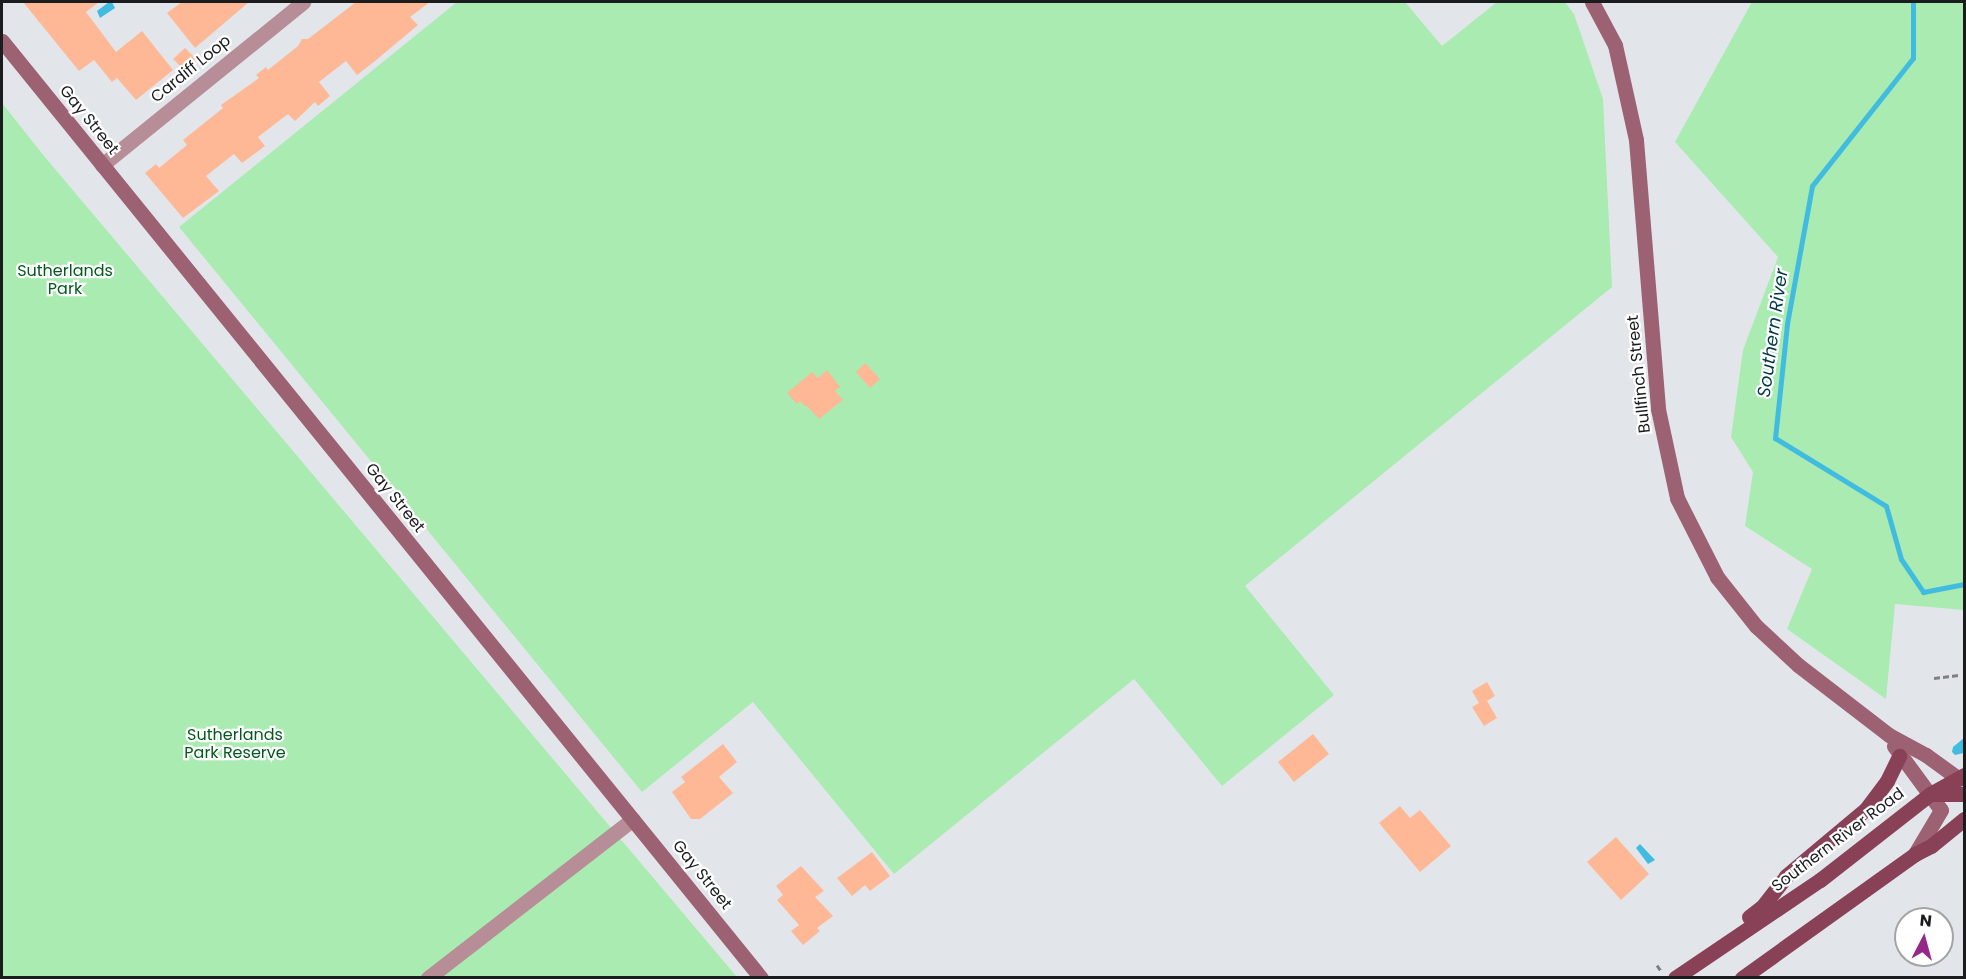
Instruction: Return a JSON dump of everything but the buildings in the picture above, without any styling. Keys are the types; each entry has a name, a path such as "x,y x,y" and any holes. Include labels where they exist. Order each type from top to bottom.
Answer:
{"main road":[{"name":"Bullfinch Street","path":"1592,2 1615,45 1636,140 1658,409 1677,498 1717,577 1756,626 1798,665 1889,735 1962,777"},
{"name":"Gay Street","path":"2,40 761,978"},
{"name":"Bullfinch Street","path":"1889,735 1899,756 1941,810 1915,854"},
{"path":"1680,974 1762,907 1786,876 1866,808 1887,781 1899,756"},
{"name":"Southern River Road","path":"1680,974 1820,880 1930,794 1962,777"},
{"path":"1930,794 1965,794"},
{"path":"1742,978 1754,973 1965,819"}],"street":[{"name":"Cardiff Loop","path":"102,165 303,2"},
{"path":"428,978 633,819"}],"path":[{"path":"1934,678 1959,675"}],"green space":[{"path":"457,2 1405,2 1442,46 1497,2 1565,2 1574,14 1603,99 1612,287 1245,586 1334,695 1222,786 1134,679 894,874 753,702 642,792 179,227"},
{"path":"1752,2 1964,2 1964,610 1895,604 1886,699 1787,629 1812,569 1745,526 1753,472 1731,437 1743,350 1778,257 1675,142"},
{"name":"Sutherlands Park Reserve","path":"2,103 44,156 737,977 2,977"}],"water":[{"path":"112,2 115,8 100,18 97,11"},
{"path":"1964,738 1964,753 1955,755 1952,752 1953,747"},
{"path":"1640,844 1655,860 1648,864 1636,848"}],"waterway":[{"name":"Southern River","path":"1913,2 1913,58 1812,186 1787,324 1775,438 1886,506 1901,559 1923,592 1964,584"}],"park label":[{"name":"Sutherlands Park","path":"65,280"}]}
